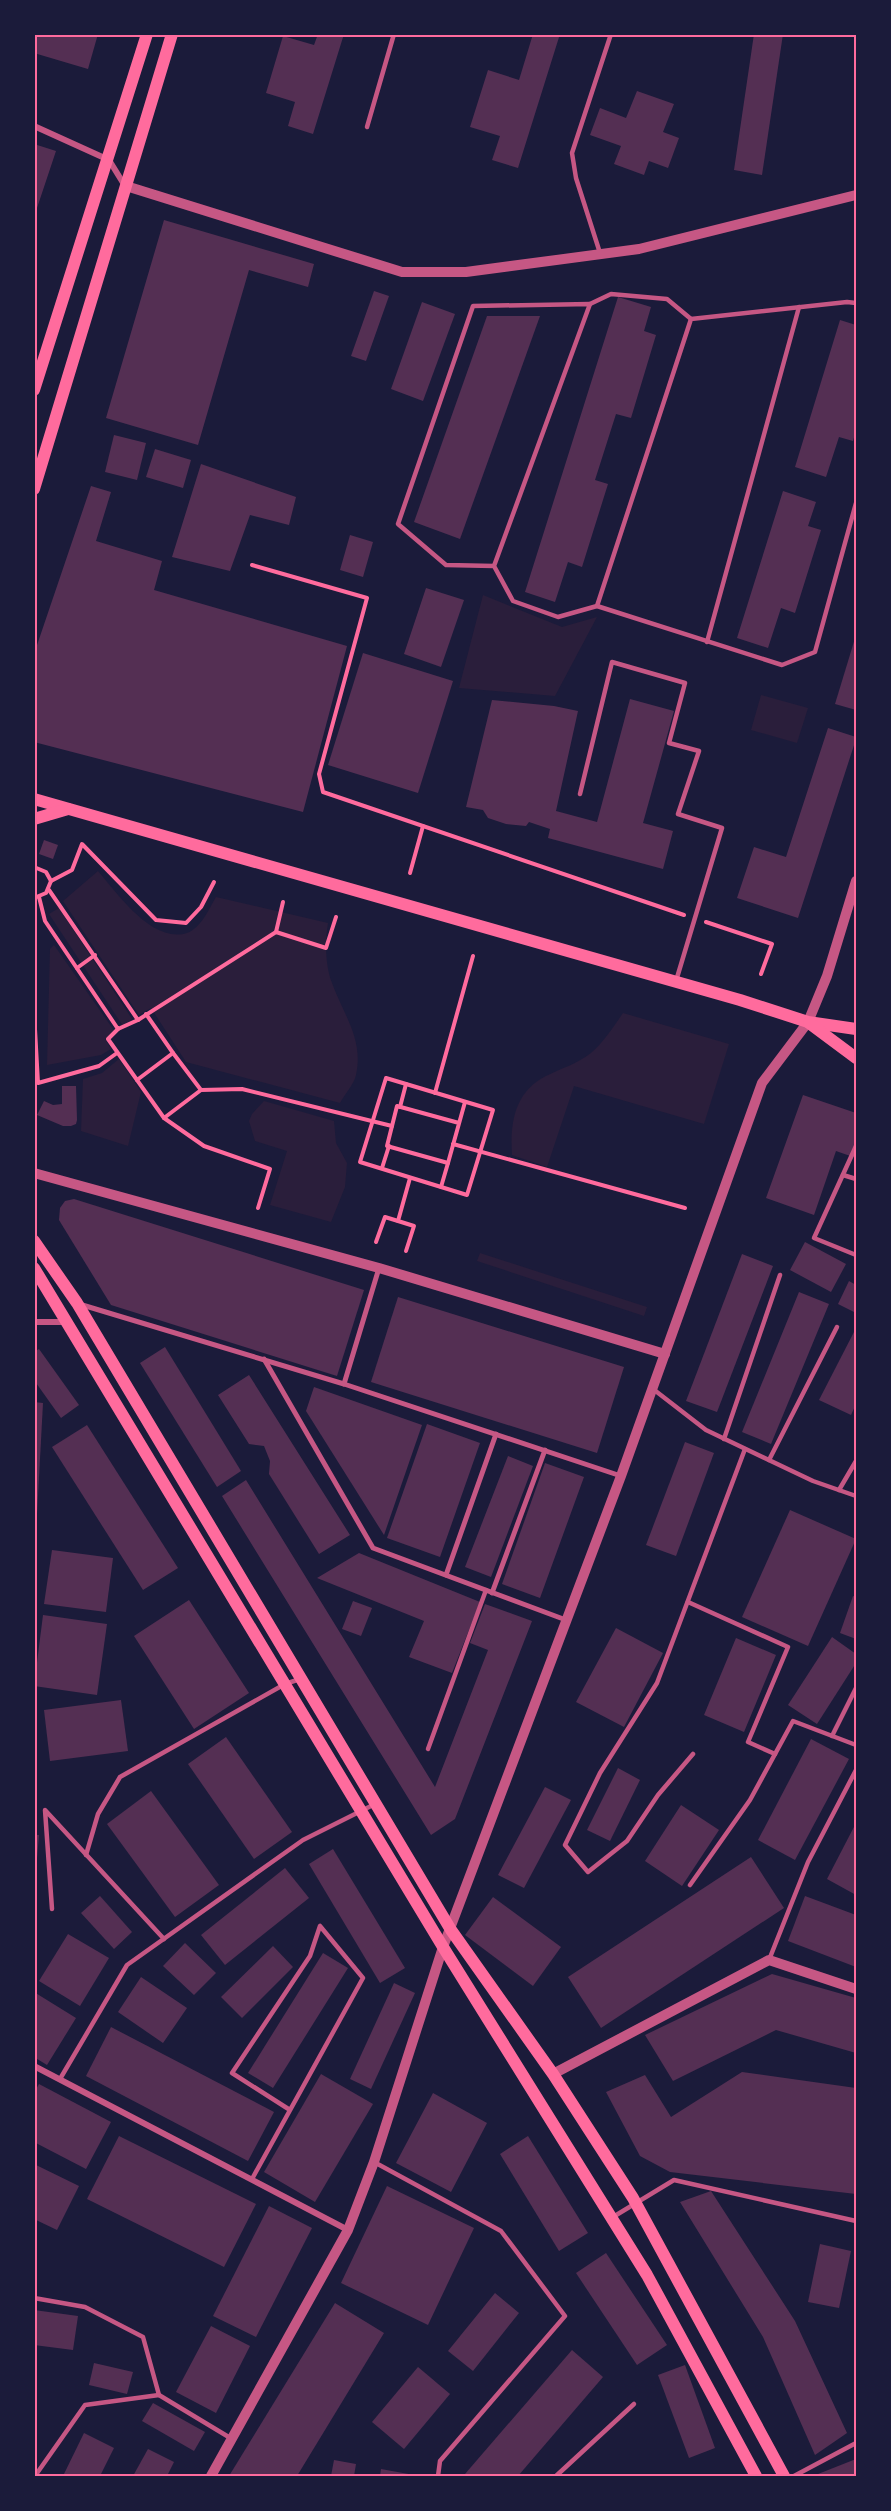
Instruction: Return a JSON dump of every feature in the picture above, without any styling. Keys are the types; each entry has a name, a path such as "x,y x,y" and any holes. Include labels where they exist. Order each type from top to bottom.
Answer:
{"main road":[{"path":"34,390 109,160 147,34"},
{"path":"34,489 172,34"},
{"path":"34,799 676,981 808,1022 856,1029"},
{"path":"34,819 69,809"},
{"path":"808,1022 856,1058"},
{"path":"34,1241 77,1303 451,1930 553,2074 636,2202 784,2476"},
{"path":"34,1268 69,1322 443,1947 647,2275 756,2476"}],"street":[{"path":"34,126 109,160 126,186 402,272 466,272 639,249 856,195"},
{"path":"210,2476 348,2230 374,2162 443,1947 621,1476 762,1083 808,1022 827,976 856,880"},
{"path":"34,1173 379,1268 665,1354"},
{"path":"345,1384 379,1268"},
{"path":"77,1303 345,1384 621,1476"},
{"path":"34,1322 69,1322"},
{"path":"264,1359 373,1548 567,1621"},
{"path":"446,1575 496,1434"},
{"path":"489,1592 545,1450"},
{"path":"553,2074 769,1960 856,1989"},
{"path":"34,2066 348,2230"}],"lane":[{"path":"366,127 394,34"},
{"path":"600,254 576,178 572,153 611,34"},
{"path":"494,566 446,565 398,524 473,306 590,304 611,294 667,299 691,319 856,303"},
{"path":"590,304 494,566 513,601 558,617 597,606 782,666 815,652 856,503"},
{"path":"707,642 799,307"},
{"path":"597,606 691,319"},
{"path":"580,794 612,662 686,683 669,743 699,751 678,814 722,828 676,981"},
{"path":"856,1146 814,1238 856,1255"},
{"path":"843,1175 856,1179"},
{"path":"724,1439 780,1275"},
{"path":"769,1460 837,1327"},
{"path":"653,1389 706,1430 769,1460 856,1496"},
{"path":"693,1754 658,1795 627,1840 588,1872 566,1845 600,1773 657,1683 745,1449"},
{"path":"839,1490 856,1461"},
{"path":"428,1749 489,1592"},
{"path":"687,1602 788,1647 748,1742 775,1754"},
{"path":"86,1855 98,1814 120,1777 285,1684 301,1678"},
{"path":"832,1736 856,1688"},
{"path":"690,1885 750,1800 793,1721 856,1745"},
{"path":"769,1960 808,1863 856,1770"},
{"path":"60,2079 127,1965 303,1840 376,1804"},
{"path":"52,1909 45,1810 164,1939"},
{"path":"252,2180 363,1978 320,1926 310,1956 232,2073 290,2110"},
{"path":"374,2162 501,2231 565,2316 440,2461 438,2476"},
{"path":"611,2218 674,2180 856,2221"},
{"path":"34,2298 85,2307 143,2337 159,2395"},
{"path":"35,2476 85,2405 159,2395 232,2439"},
{"path":"556,2476 634,2404"},
{"path":"794,2476 856,2443"}],"path":[{"path":"252,565 367,598 320,774 323,792 772,944 761,974"},
{"path":"410,873 423,826"},
{"path":"51,881 72,870 82,844 156,920 172,923 186,923 201,907 214,882"},
{"path":"34,867 46,872 51,881 49,890 37,897 45,921 118,1029"},
{"path":"49,890 138,1020"},
{"path":"258,1208 270,1169 204,1146 164,1118 108,1039 118,1029 138,1020 276,932 283,902"},
{"path":"276,932 326,948 336,917"},
{"path":"77,968 95,955"},
{"path":"435,1093 473,956"},
{"path":"34,1011 38,1083 99,1066 117,1053"},
{"path":"146,1014 201,1090"},
{"path":"137,1080 173,1053"},
{"path":"386,1078 406,1084 493,1110 467,1195 360,1162 386,1078"},
{"path":"400,1107 406,1084"},
{"path":"164,1118 201,1090 242,1089 392,1126"},
{"path":"441,1187 465,1102"},
{"path":"382,1169 397,1106 459,1123"},
{"path":"453,1144 686,1208"},
{"path":"389,1146 448,1162"},
{"path":"398,1221 410,1178"},
{"path":"376,1242 385,1217 414,1226 406,1251"}],"shaded area":[{"path":"483,595 562,627 597,617 555,696 459,688"},
{"path":"761,695 808,708 797,743 751,730"},
{"path":"98,871 125,903 148,924 161,931 174,934 192,931 204,918 216,897 328,923 326,953 328,969 355,1038 358,1062 355,1078 340,1103 186,1062 151,1008 139,1015 63,901"},
{"path":"59,908 132,1019 123,1026 49,914"},
{"path":"54,945 115,1032 105,1039 111,1049 101,1055 47,1065 50,949"},
{"path":"623,1013 729,1044 704,1124 574,1086 547,1167 512,1155 513,1121 516,1110 527,1091 546,1076 591,1053"},
{"path":"119,1059 141,1092 128,1146 81,1131 83,1079 102,1073"},
{"path":"264,1101 334,1121 336,1143 347,1163 345,1187 331,1222 270,1205 287,1151 255,1141 249,1121"},
{"path":"480,1253 647,1307 644,1316 477,1261"}],"building":[{"path":"34,34 98,34 88,69 34,53"},
{"path":"318,34 344,34 313,134 288,126 295,102 266,93 283,36 314,45"},
{"path":"533,34 560,34 518,168 492,160 500,136 470,127 488,70 519,80"},
{"path":"754,34 783,34 762,175 734,170"},
{"path":"637,91 674,104 663,132 679,138 668,168 649,161 644,175 614,164 621,146 590,135 600,108 626,118"},
{"path":"34,144 56,151 35,214 34,214"},
{"path":"164,220 314,264 308,287 249,270 198,445 106,418"},
{"path":"374,291 389,296 366,361 351,356"},
{"path":"618,297 651,307 644,331 656,335 631,418 616,414 595,480 608,484 582,567 568,562 555,602 525,592"},
{"path":"422,302 455,314 423,401 391,389"},
{"path":"487,316 540,316 460,539 414,522"},
{"path":"840,320 856,325 856,430 853,441 839,437 826,477 795,467"},
{"path":"114,435 146,443 137,480 105,472"},
{"path":"155,449 191,460 183,488 146,477"},
{"path":"201,464 296,497 289,525 250,515 230,571 172,557"},
{"path":"91,486 111,492 96,541 162,561 154,590 347,646 303,812 34,742 34,654"},
{"path":"783,491 816,502 808,526 821,530 795,613 781,608 768,648 737,638"},
{"path":"350,535 373,542 363,577 340,570"},
{"path":"426,588 464,600 441,667 404,654"},
{"path":"856,635 856,710 835,704"},
{"path":"363,653 453,681 418,793 328,765"},
{"path":"630,699 674,711 643,823 673,831 663,869 548,838 550,829 529,822 526,826 506,824 488,818 483,810 466,807 492,700 554,706 578,711 556,811 597,822"},
{"path":"828,728 856,737 856,739 798,918 737,898 754,847 786,857"},
{"path":"44,840 58,845 53,859 39,854"},
{"path":"62,1086 76,1086 77,1120 76,1124 71,1126 63,1126 37,1115 44,1101 53,1105 62,1104"},
{"path":"803,1095 856,1113 856,1158 836,1151 814,1215 766,1198"},
{"path":"74,1199 364,1290 337,1376 111,1305 59,1220 60,1208 65,1201"},
{"path":"805,1242 846,1264 831,1292 790,1270"},
{"path":"742,1254 773,1266 717,1412 686,1401"},
{"path":"849,1281 856,1285 856,1313 838,1304"},
{"path":"799,1292 829,1304 771,1444 742,1432"},
{"path":"398,1297 624,1367 597,1453 371,1382"},
{"path":"854,1332 856,1333 856,1404 851,1415 819,1400"},
{"path":"165,1347 241,1471 217,1487 140,1363"},
{"path":"39,1349 79,1405 61,1418 34,1380 34,1352"},
{"path":"249,1375 350,1535 319,1554 269,1474 270,1461 264,1446 249,1444 218,1395"},
{"path":"314,1387 422,1425 384,1535 306,1411"},
{"path":"34,1402 43,1403 36,1533 34,1533"},
{"path":"427,1424 480,1443 440,1557 387,1538"},
{"path":"87,1425 178,1568 143,1590 52,1447"},
{"path":"685,1442 714,1453 676,1556 646,1545"},
{"path":"508,1456 533,1466 491,1577 465,1567"},
{"path":"545,1463 584,1477 540,1598 502,1584"},
{"path":"246,1480 435,1787 488,1650 470,1643 485,1604 532,1621 455,1819 431,1835 222,1496"},
{"path":"790,1510 856,1539 808,1646 742,1617"},
{"path":"52,1550 113,1558 106,1612 44,1604"},
{"path":"359,1553 480,1602 452,1673 409,1657 424,1621 317,1578"},
{"path":"853,1596 856,1597 856,1639 840,1633"},
{"path":"189,1600 249,1693 194,1729 134,1636"},
{"path":"353,1601 372,1608 361,1636 342,1629"},
{"path":"43,1615 107,1624 97,1695 34,1686"},
{"path":"616,1628 663,1653 624,1727 576,1702"},
{"path":"832,1637 856,1654 856,1663 817,1724 788,1705"},
{"path":"736,1638 776,1655 744,1732 704,1715"},
{"path":"121,1700 128,1751 50,1761 44,1710"},
{"path":"226,1737 292,1832 254,1859 188,1764"},
{"path":"811,1739 849,1759 795,1860 758,1840"},
{"path":"618,1768 640,1780 610,1841 587,1830"},
{"path":"545,1787 571,1800 524,1888 498,1875"},
{"path":"151,1791 219,1885 175,1917 107,1824"},
{"path":"681,1805 719,1830 682,1886 645,1861"},
{"path":"856,1823 856,1895 827,1879"},
{"path":"34,1835 39,1835 36,1870 34,1870"},
{"path":"333,1849 405,1968 380,1983 309,1864"},
{"path":"751,1857 784,1908 601,2028 568,1977"},
{"path":"285,1868 309,1898 225,1965 201,1935"},
{"path":"100,1896 132,1932 114,1949 81,1913"},
{"path":"805,1896 856,1915 856,1967 788,1941"},
{"path":"493,1897 561,1947 533,1986 465,1935"},
{"path":"68,1934 109,1958 80,2006 39,1981"},
{"path":"185,1943 216,1973 194,1995 163,1966"},
{"path":"273,1946 293,1967 242,2018 221,1997"},
{"path":"323,1953 348,1968 273,2088 248,2073"},
{"path":"772,1974 856,1998 856,2053 776,2030 673,2081 645,2035"},
{"path":"141,1977 187,2008 163,2043 118,2012"},
{"path":"394,1983 415,1993 371,2089 350,2079"},
{"path":"34,1992 76,2018 47,2065 34,2057"},
{"path":"111,2027 274,2112 248,2161 86,2076"},
{"path":"742,2072 856,2088 856,2194 670,2172 640,2156 606,2092 645,2075 671,2117"},
{"path":"321,2074 373,2104 315,2202 264,2172"},
{"path":"39,2084 111,2122 86,2169 34,2142 34,2093"},
{"path":"433,2093 487,2123 451,2192 396,2163"},
{"path":"119,2136 256,2204 224,2267 87,2199"},
{"path":"528,2136 588,2233 559,2251 500,2154"},
{"path":"34,2164 79,2186 57,2230 34,2219"},
{"path":"387,2186 474,2228 428,2325 341,2283"},
{"path":"711,2191 795,2321 847,2433 815,2455 763,2337 680,2202"},
{"path":"269,2206 312,2228 256,2337 213,2316"},
{"path":"820,2244 851,2251 839,2308 808,2302"},
{"path":"606,2253 667,2345 637,2365 576,2273"},
{"path":"495,2293 519,2313 473,2371 448,2351"},
{"path":"335,2303 384,2333 297,2476 229,2476"},
{"path":"34,2310 78,2316 73,2350 34,2345"},
{"path":"211,2326 250,2346 216,2413 176,2392"},
{"path":"572,2350 603,2377 518,2476 468,2476 465,2474"},
{"path":"94,2363 133,2372 127,2394 89,2385"},
{"path":"685,2365 715,2448 689,2458 658,2375"},
{"path":"418,2367 450,2394 404,2449 372,2422"},
{"path":"153,2403 205,2432 194,2451 142,2421"},
{"path":"84,2433 114,2448 100,2476 63,2476"},
{"path":"148,2449 174,2462 167,2476 133,2476"},
{"path":"856,2459 856,2476 819,2476 818,2474"},
{"path":"334,2460 356,2464 354,2476 331,2476"},
{"path":"381,2469 414,2475 414,2476 380,2476"}]}
